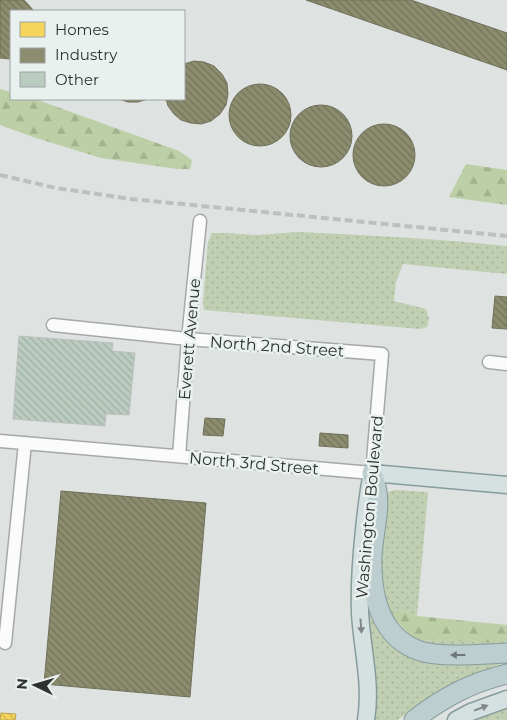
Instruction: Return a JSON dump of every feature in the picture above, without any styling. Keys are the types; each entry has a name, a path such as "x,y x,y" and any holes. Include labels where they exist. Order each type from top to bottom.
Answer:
{"highway":[{"path":"372,473 377,492 377,507 372,554 372,583 377,606 386,626 401,641 420,651 447,654 507,653"},
{"path":"414,720 433,705 461,689 507,674"}],"main road":[{"name":"North 3rd Street","path":"372,473 507,485"},
{"name":"Washington Boulevard","path":"366,720 368,694 361,632 360,577 372,473"},
{"path":"456,720 471,712 507,699"}],"street":[{"name":"Everett Avenue","path":"178,456 200,221"},
{"name":"North 2nd Street","path":"53,325 188,339 382,354"},
{"name":"Washington Boulevard","path":"372,473 382,354"},
{"path":"489,362 507,364"},
{"name":"North 3rd Street","path":"0,441 372,473"},
{"path":"5,643 25,443"}],"green space":[{"path":"0,89 10,92 10,100 38,100 179,151 192,160 190,169 177,169 101,158 0,125"},
{"path":"466,164 507,170 507,205 449,197"},
{"path":"298,232 403,237 507,246 507,274 403,264 396,282 394,301 426,309 429,319 427,327 420,329 204,310 208,242 212,233 257,235"},
{"path":"395,490 428,492 417,616 400,610 392,616 385,603 378,578 386,497 388,492"},
{"path":"369,579 400,643 507,657 507,662 463,679 435,693 398,720 372,720 366,627"},
{"path":"400,610 417,616 507,625 507,639 501,643 431,640 421,642 407,632 392,616"},
{"path":"507,639 507,647 444,649 421,642 431,640"},
{"path":"507,708 507,720 472,720"}],"building: Homes":[{"path":"1,713 16,714 15,720 0,720"}],"building: Industry":[{"path":"0,0 25,1 33,10 10,10 10,59 0,58"},
{"path":"306,0 411,0 507,33 507,70"},
{"path":"194,61 214,66 227,83 226,105 220,114 211,121 201,124 181,120 168,106 166,100 185,100 185,64"},
{"path":"254,84 266,84 282,93 289,103 291,115 289,127 282,137 266,146 254,146 243,141 234,132 229,121 229,109 234,98 243,89"},
{"path":"122,100 145,100 138,102"},
{"path":"315,105 327,105 343,114 350,124 352,136 350,148 343,158 327,167 315,167 304,162 295,153 290,142 290,130 295,119 304,110"},
{"path":"378,124 390,124 406,133 413,143 415,155 413,167 406,177 390,186 378,186 367,181 358,172 353,161 353,149 358,138 367,129"},
{"path":"495,296 507,297 507,329 492,328"},
{"path":"205,418 225,419 223,436 203,435"},
{"path":"320,433 348,435 348,448 319,446"},
{"path":"61,491 206,503 190,697 44,684"}],"building: Other":[{"path":"19,336 113,343 112,351 135,353 129,415 106,414 105,426 13,419"}],"railway":[{"path":"0,175 56,188 131,199 507,236"}]}
